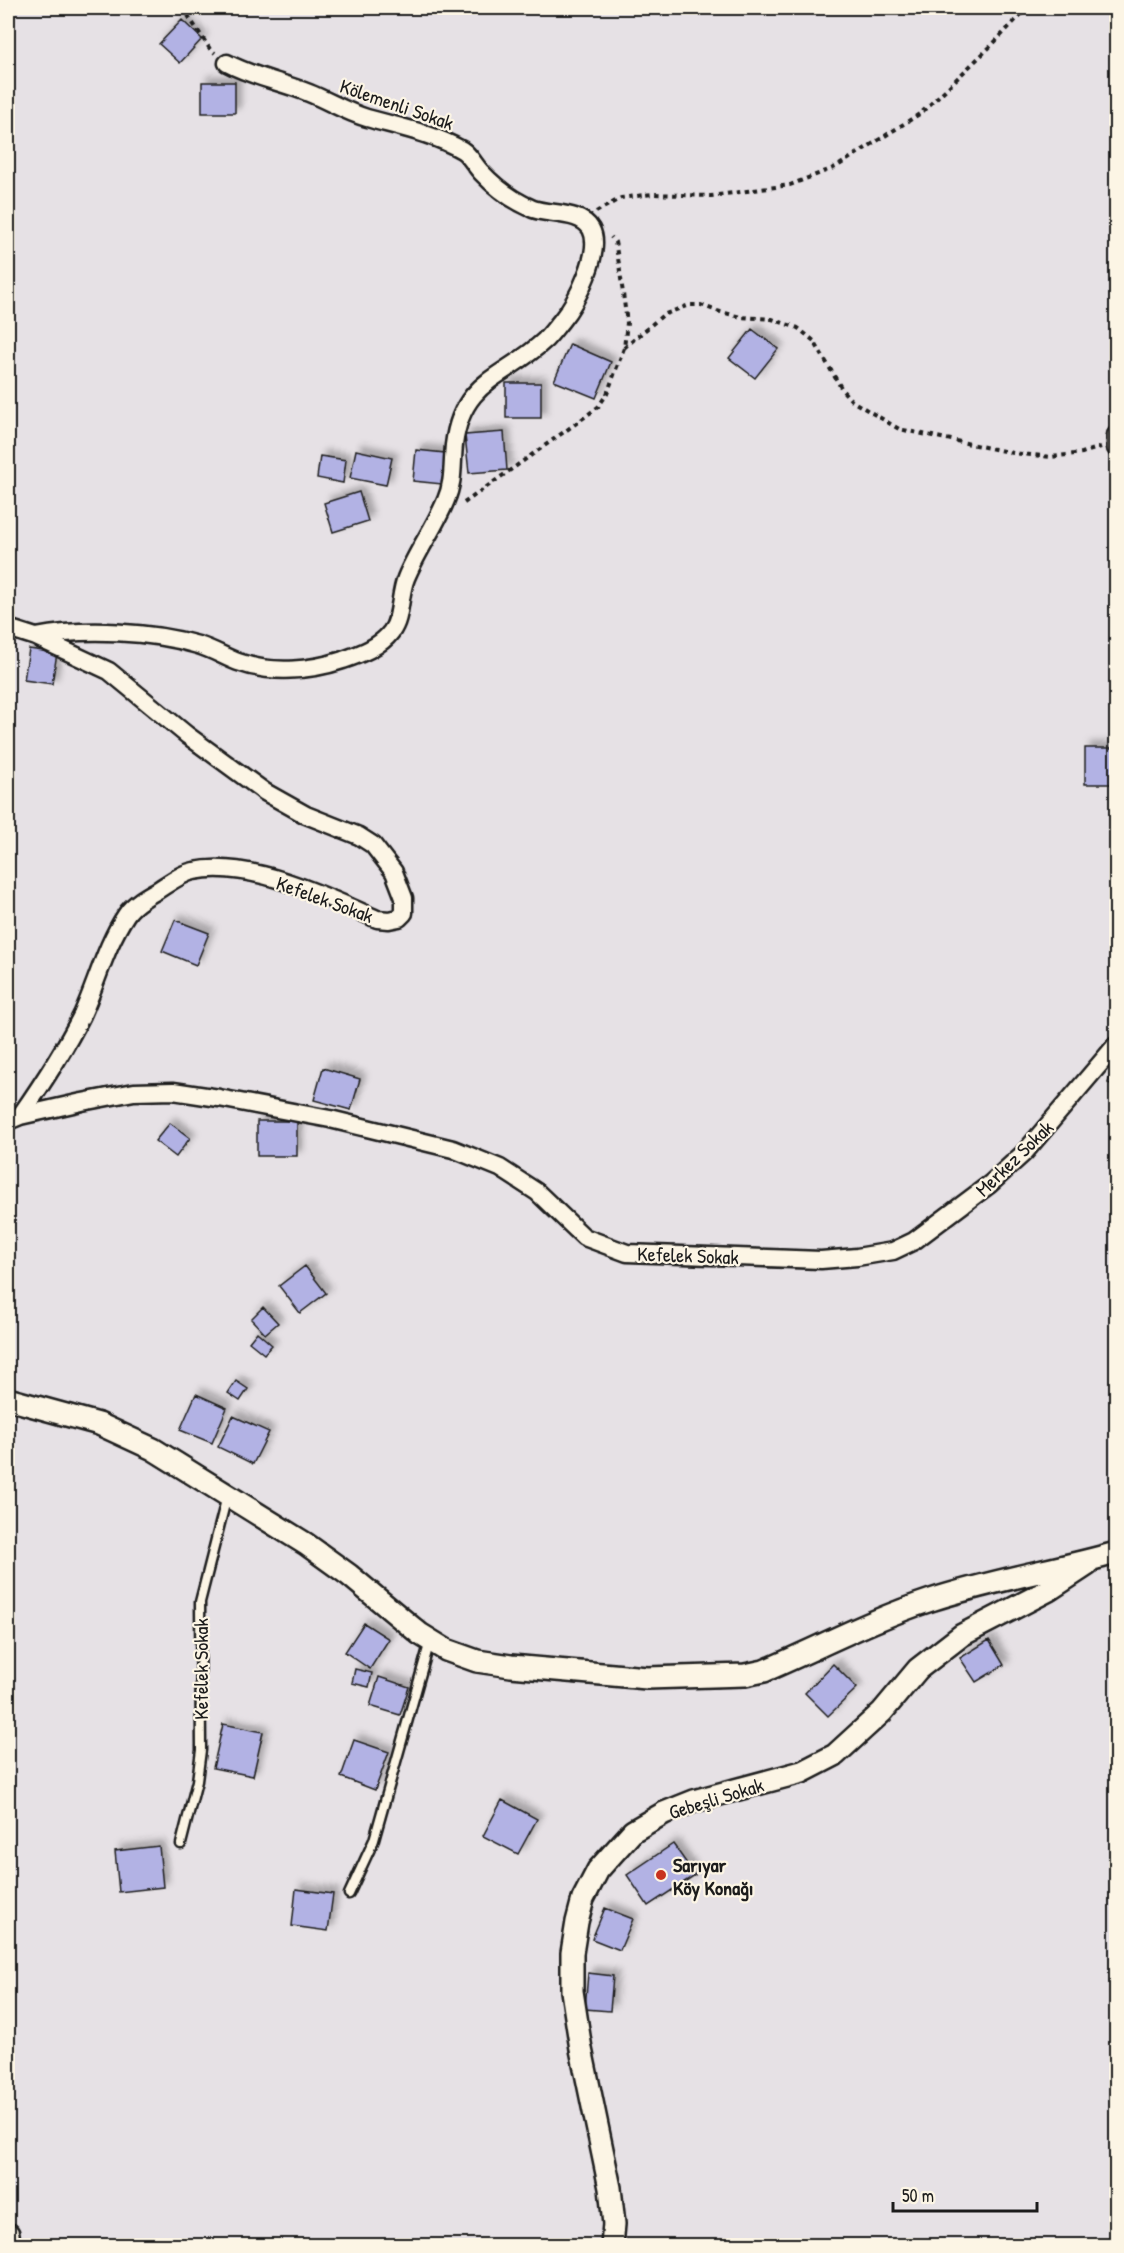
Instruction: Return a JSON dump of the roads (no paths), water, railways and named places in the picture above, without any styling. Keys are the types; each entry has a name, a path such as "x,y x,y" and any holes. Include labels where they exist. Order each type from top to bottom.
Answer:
{"street":[{"name":"Kölemenli Sokak","path":"36,638 80,632 110,632 153,637 197,645 241,663 267,670 318,667 368,650 381,642 393,631 405,580 447,500 452,481 454,443 460,419 470,399 482,386 545,340 566,316 581,289 592,256 594,240 586,223 534,209 506,194 483,174 465,151 403,126 344,111 312,94 248,74 227,63"},
{"name":"Kefelek Sokak","path":"8,628 109,671 187,735 265,792 306,815 359,836 373,845 394,872 404,897 404,913 399,918 377,919 306,888 241,871 211,868 191,871 145,898 128,912 115,932 99,975 67,1043 53,1067 14,1119"},
{"name":"Merkez Sokak","path":"893,1251 914,1241 948,1218 1025,1152 1089,1080 1116,1045"},
{"name":"Kefelek Sokak","path":"14,1119 134,1092 173,1091 330,1119 453,1149 500,1168 537,1192 584,1237 627,1253 821,1260 893,1251"},
{"path":"8,1399 99,1424 133,1439 306,1544 349,1575 430,1641 446,1650 477,1661 522,1668 647,1678 745,1675 764,1671 876,1619 930,1600 989,1582 1116,1553"},
{"name":"Gebeşli Sokak","path":"612,2246 614,2224 610,2188 581,2049 572,1991 572,1953 577,1922 584,1899 598,1870 633,1831 664,1813 694,1801 802,1772 835,1755 882,1712 918,1669 962,1635 1049,1590 1095,1559"},
{"path":"8,2234 9,2246"}],"lane":[{"name":"Kefelek Sokak","path":"181,1844 197,1781 201,1750 200,1602 227,1496"},
{"path":"349,1894 374,1840 430,1641"}],"place":[{"name":"Sarıyar Köy Konağı","path":"661,1875"}]}
